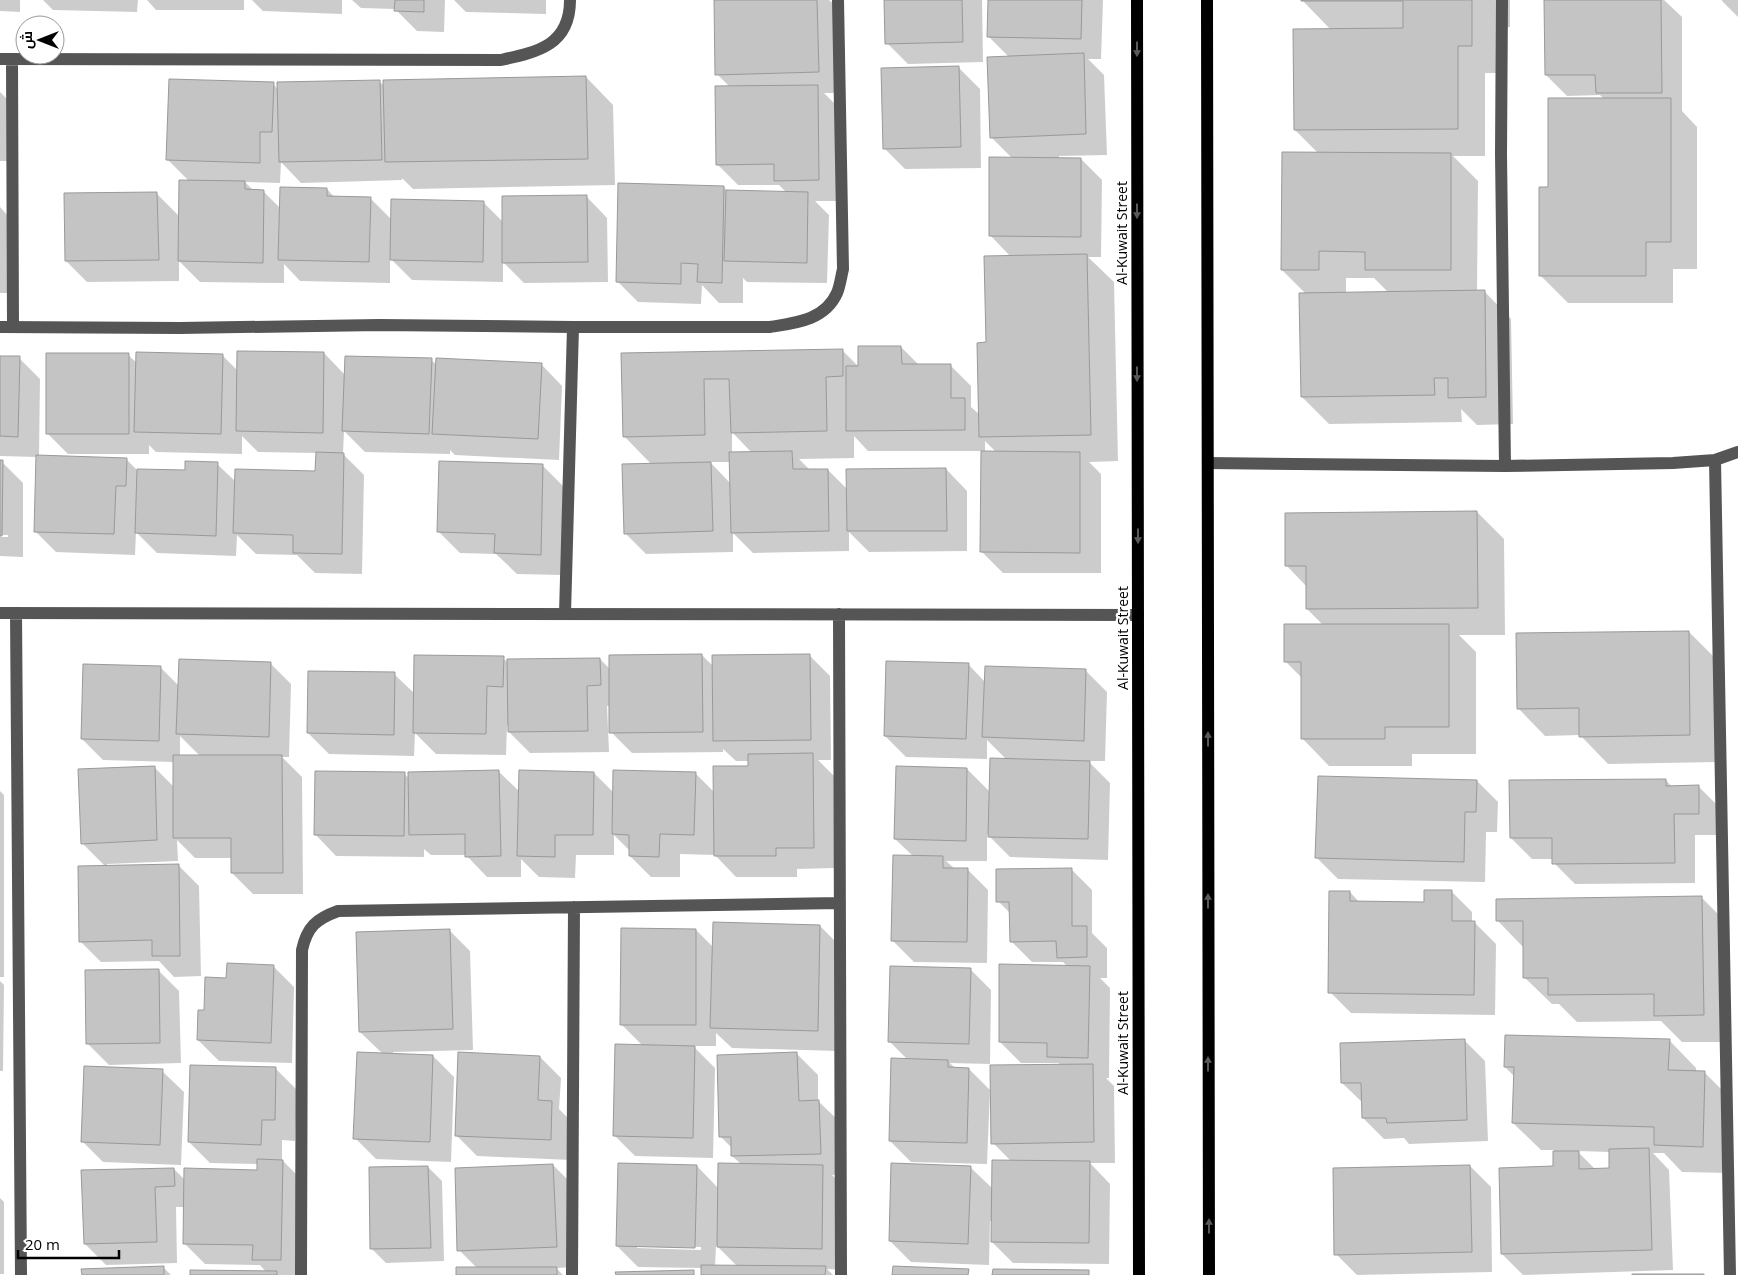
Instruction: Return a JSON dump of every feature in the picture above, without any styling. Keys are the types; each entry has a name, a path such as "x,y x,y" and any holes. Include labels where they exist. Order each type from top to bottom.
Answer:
{"main road":[{"name":"Al-Kuwait Street","path":"1137,0 1139,1275"},
{"path":"1207,0 1209,1275"}],"street":[{"path":"13,327 6,59 501,60 535,52 552,42 565,29 570,11 570,0"},
{"path":"0,327 180,328 379,325 770,327 793,324 813,318 826,310 837,293 843,270 838,0"},
{"path":"1502,0 1501,154 1505,466"},
{"path":"565,614 573,327"},
{"path":"1208,463 1505,466 1673,463 1715,460 1738,452"},
{"path":"1715,460 1733,1115 1730,1275"},
{"path":"0,613 1138,615"},
{"path":"16,613 21,1275"},
{"path":"839,614 842,1275"},
{"path":"302,1275 302,950 310,927 323,916 338,911 840,903"},
{"path":"572,1275 574,907"}],"building":[{"path":"395,0 424,0 424,12 394,11"},
{"path":"714,0 817,0 819,72 715,75"},
{"path":"884,0 962,0 963,42 885,44"},
{"path":"988,0 1082,0 1081,39 987,37"},
{"path":"1301,0 1472,0 1472,46 1458,46 1458,129 1294,130 1293,29 1403,28 1403,1"},
{"path":"1544,0 1661,0 1662,93 1596,93 1595,75 1545,75"},
{"path":"1084,53 1086,134 990,138 987,57"},
{"path":"959,66 961,147 883,149 881,68"},
{"path":"586,76 588,159 385,162 383,80"},
{"path":"169,79 274,82 272,132 260,132 260,163 166,160"},
{"path":"380,80 382,160 279,162 277,82"},
{"path":"818,85 819,180 774,181 774,164 716,165 715,86"},
{"path":"1548,98 1671,98 1671,242 1646,242 1646,276 1539,276 1539,187 1548,187"},
{"path":"1282,152 1451,153 1451,270 1365,270 1365,252 1319,251 1319,270 1281,270"},
{"path":"989,157 1081,158 1081,237 989,236"},
{"path":"179,180 245,181 245,189 264,190 263,263 178,261"},
{"path":"618,183 724,186 722,283 697,282 698,264 681,263 681,284 616,282"},
{"path":"280,187 327,188 327,196 371,197 369,262 278,260"},
{"path":"726,190 808,192 807,263 724,261"},
{"path":"157,192 159,260 65,261 64,193"},
{"path":"587,195 588,262 502,263 502,196"},
{"path":"391,199 484,201 483,262 390,260"},
{"path":"1087,254 1091,435 979,437 977,343 986,342 984,256"},
{"path":"1485,290 1486,397 1448,398 1448,378 1434,378 1435,395 1301,397 1299,293"},
{"path":"858,346 901,346 902,364 951,364 951,398 965,398 965,430 846,431 846,366 858,366"},
{"path":"843,349 843,376 826,377 827,431 731,433 729,379 704,379 705,435 623,437 621,353"},
{"path":"237,351 324,352 323,433 236,431"},
{"path":"136,352 223,354 221,434 134,432"},
{"path":"46,353 129,353 129,434 46,434"},
{"path":"0,356 20,356 18,437 0,436"},
{"path":"345,356 432,358 429,434 342,431"},
{"path":"436,358 542,363 538,439 432,434"},
{"path":"792,451 793,469 828,469 829,531 731,533 729,452"},
{"path":"981,451 1080,452 1080,553 980,552"},
{"path":"316,452 344,453 342,554 293,553 293,535 233,533 235,469 315,471"},
{"path":"36,455 127,458 126,486 116,486 114,534 34,532"},
{"path":"0,460 3,460 2,536 0,536"},
{"path":"185,461 218,462 216,536 135,533 137,469 185,470"},
{"path":"439,461 543,464 541,555 494,553 495,534 437,532"},
{"path":"711,462 713,531 624,534 622,464"},
{"path":"946,468 947,531 847,531 846,469"},
{"path":"1477,511 1478,608 1306,609 1306,566 1285,566 1285,513"},
{"path":"1284,624 1449,624 1449,727 1385,727 1385,739 1301,739 1301,662 1284,662"},
{"path":"1689,631 1690,735 1579,737 1579,708 1517,709 1516,633"},
{"path":"702,654 703,732 609,733 609,655"},
{"path":"810,654 811,740 713,741 712,655"},
{"path":"414,655 504,656 503,687 487,686 486,734 413,733"},
{"path":"600,658 601,685 587,686 588,731 508,732 507,659"},
{"path":"179,659 271,662 269,737 176,734"},
{"path":"886,661 969,663 966,739 884,736"},
{"path":"83,664 161,666 159,741 81,739"},
{"path":"985,666 1086,669 1084,741 982,737"},
{"path":"308,671 395,672 394,735 307,733"},
{"path":"813,753 814,848 776,848 776,856 714,856 713,766 748,766 748,754"},
{"path":"173,755 282,755 283,873 231,873 231,838 173,838"},
{"path":"990,758 1090,761 1088,839 988,837"},
{"path":"155,766 157,840 81,844 78,769"},
{"path":"896,766 967,768 966,841 894,839"},
{"path":"499,770 501,856 465,857 465,834 409,835 408,772"},
{"path":"519,770 594,772 593,835 555,835 555,857 517,856"},
{"path":"613,770 696,772 694,835 660,834 659,857 629,856 629,835 612,834"},
{"path":"315,771 405,772 404,836 314,835"},
{"path":"1318,776 1477,780 1476,812 1465,812 1464,862 1315,858"},
{"path":"1666,779 1666,786 1699,785 1699,814 1674,814 1675,863 1552,864 1552,838 1510,838 1509,780"},
{"path":"893,855 943,856 943,868 968,868 967,942 891,941"},
{"path":"179,864 180,956 152,956 152,940 79,942 78,866"},
{"path":"1072,868 1072,926 1087,926 1087,957 1057,958 1056,941 1010,942 1009,902 996,902 996,869"},
{"path":"1424,890 1452,890 1452,921 1475,921 1474,995 1328,993 1329,891 1350,891 1350,901 1424,902"},
{"path":"1702,896 1704,1015 1654,1016 1654,994 1548,995 1548,978 1523,978 1523,921 1496,921 1496,899"},
{"path":"713,922 820,925 818,1031 710,1028"},
{"path":"621,928 696,929 696,1025 620,1025"},
{"path":"450,929 453,1029 359,1032 356,932"},
{"path":"227,963 274,965 271,1043 197,1040 198,1010 204,1010 205,977 226,978"},
{"path":"999,964 1090,966 1088,1058 1047,1057 1047,1043 999,1042"},
{"path":"890,966 971,968 969,1044 888,1042"},
{"path":"159,969 160,1043 86,1044 85,970"},
{"path":"1505,1035 1670,1039 1668,1070 1705,1071 1703,1147 1654,1145 1654,1127 1512,1123 1514,1067 1504,1067"},
{"path":"1465,1039 1467,1120 1387,1123 1386,1118 1362,1118 1361,1083 1341,1083 1340,1043"},
{"path":"615,1044 695,1046 693,1138 613,1136"},
{"path":"357,1052 433,1055 430,1142 353,1139"},
{"path":"458,1052 540,1056 538,1100 552,1101 551,1140 455,1136"},
{"path":"797,1052 799,1101 819,1100 821,1154 731,1156 731,1137 719,1137 717,1055"},
{"path":"891,1058 948,1060 948,1067 969,1068 967,1143 889,1141"},
{"path":"1093,1064 1094,1142 991,1144 990,1065"},
{"path":"190,1065 276,1067 275,1120 262,1120 261,1145 188,1142"},
{"path":"84,1066 163,1069 160,1145 81,1142"},
{"path":"1649,1148 1652,1250 1501,1254 1499,1168 1553,1166 1553,1151 1579,1151 1579,1169 1609,1168 1609,1149"},
{"path":"257,1159 283,1160 281,1260 252,1260 253,1245 183,1244 184,1168 257,1170"},
{"path":"992,1160 1090,1161 1089,1243 991,1242"},
{"path":"618,1163 697,1165 695,1248 616,1246"},
{"path":"718,1163 823,1165 822,1249 717,1247"},
{"path":"891,1163 971,1166 968,1244 889,1241"},
{"path":"553,1164 557,1247 457,1251 455,1168"},
{"path":"1470,1165 1472,1252 1334,1255 1333,1168"},
{"path":"428,1166 431,1248 370,1249 369,1167"},
{"path":"174,1168 175,1186 155,1187 157,1242 84,1244 81,1170"},
{"path":"701,1265 826,1266 825,1275 701,1275"},
{"path":"164,1266 164,1275 82,1275 81,1269"},
{"path":"893,1266 969,1269 968,1275 892,1275"},
{"path":"456,1267 557,1267 557,1275 456,1275"},
{"path":"993,1269 1089,1270 1089,1275 992,1275"},
{"path":"190,1270 277,1271 277,1275 190,1275"},
{"path":"694,1270 694,1275 616,1275 615,1272"},
{"path":"1704,1274 1704,1275 1632,1275"}]}
